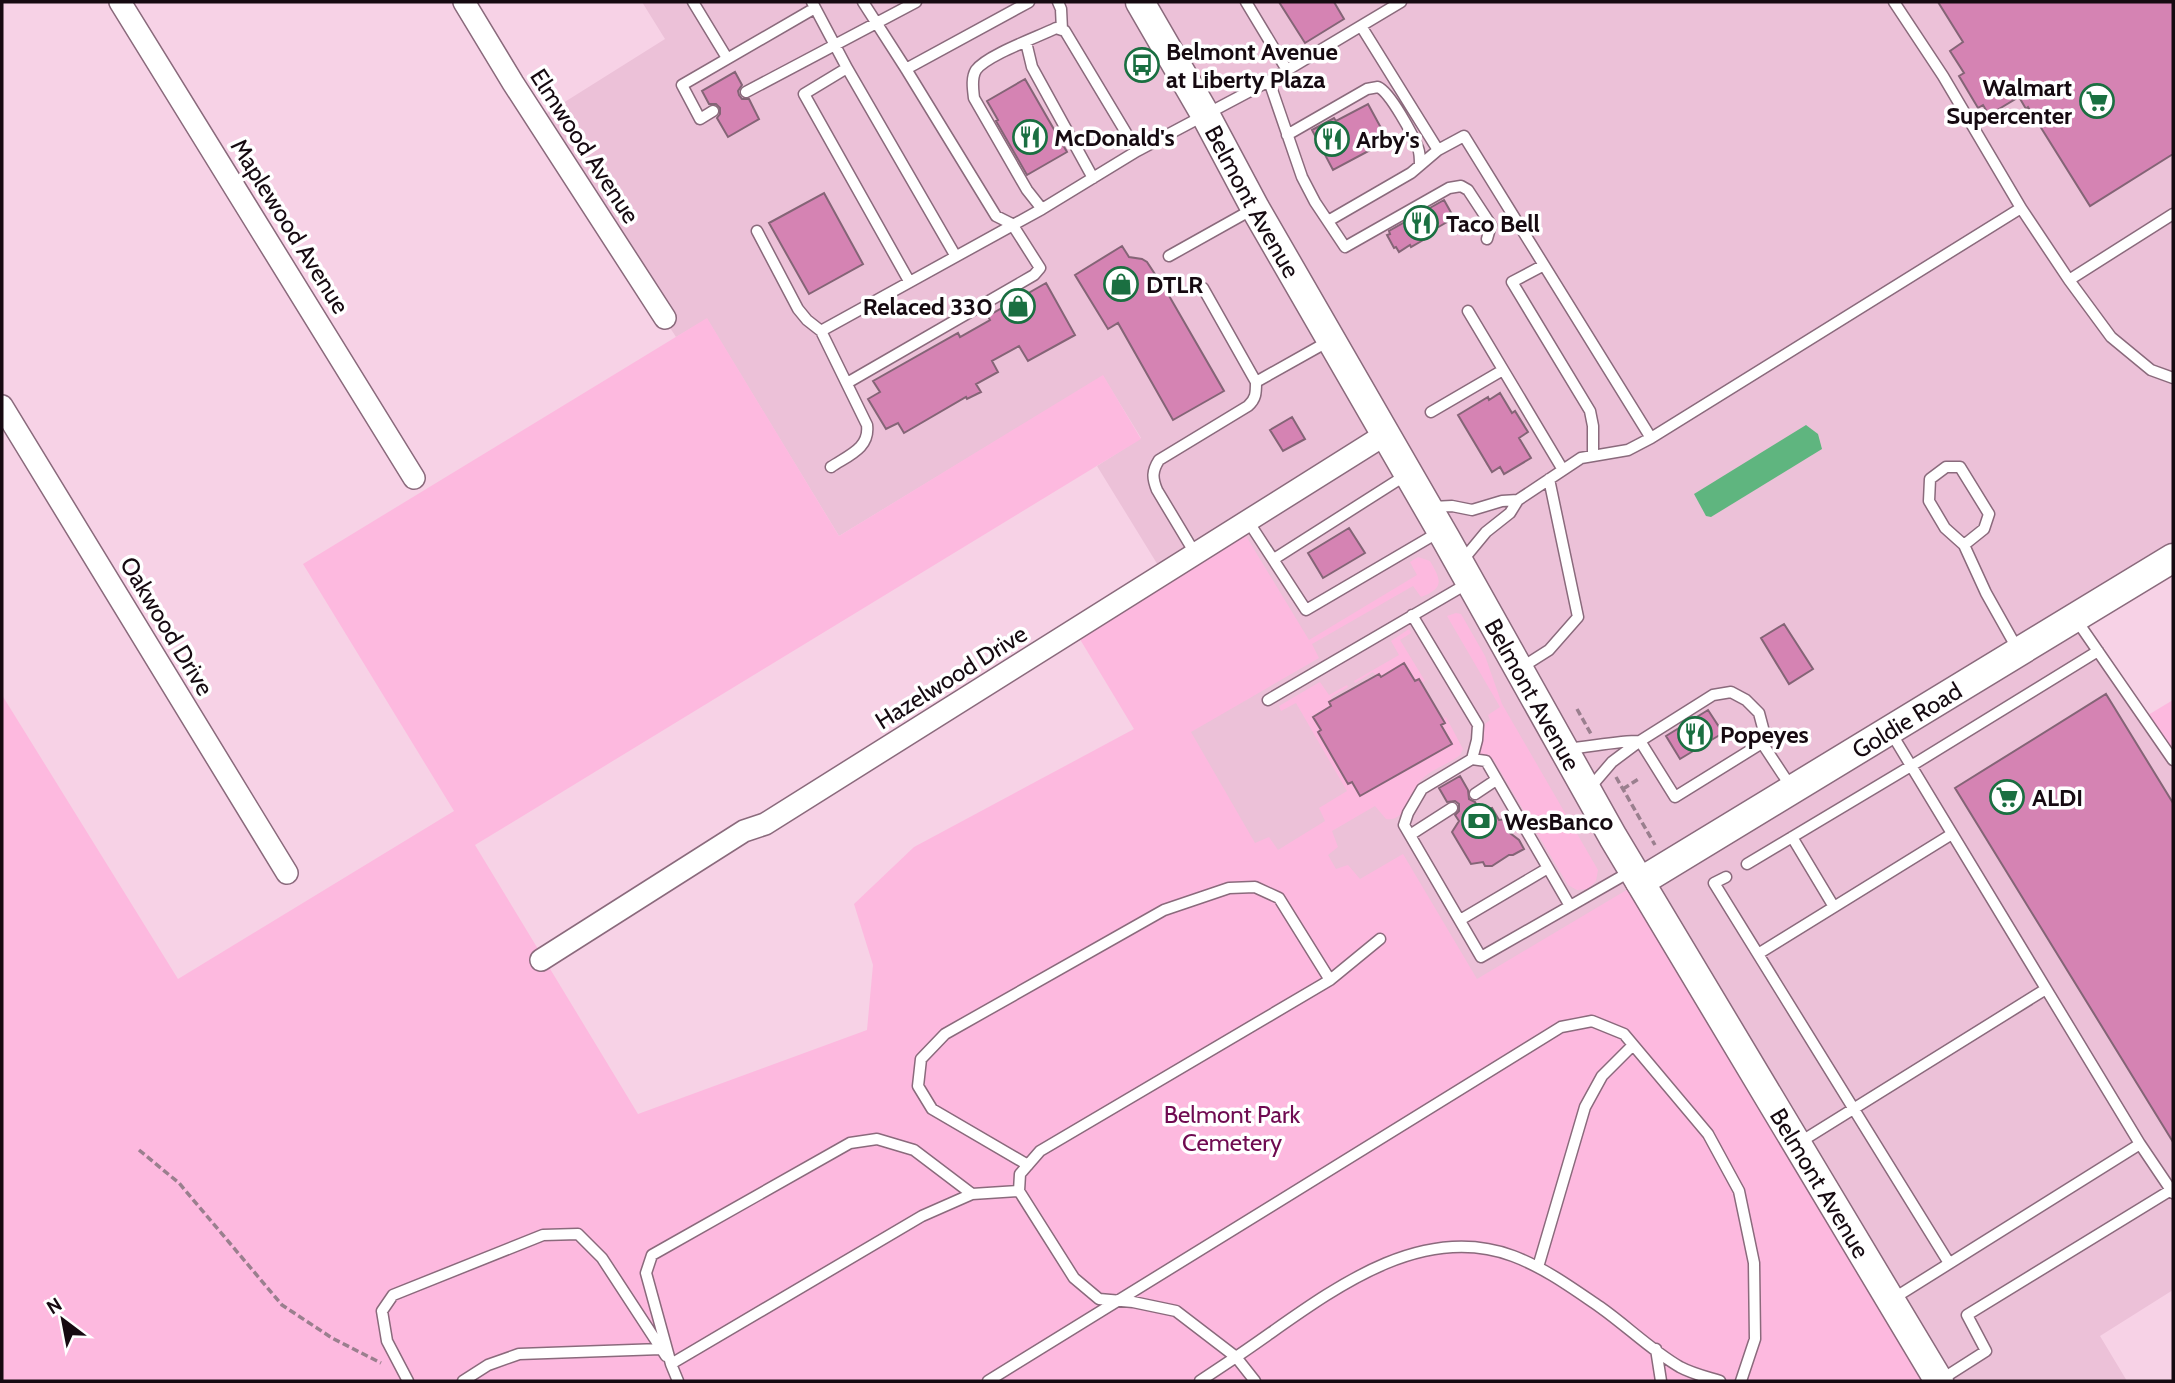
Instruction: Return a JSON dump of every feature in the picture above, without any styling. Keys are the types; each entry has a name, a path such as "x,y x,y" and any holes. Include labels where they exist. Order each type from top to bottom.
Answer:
{"main road":[{"name":"Belmont Avenue","path":"1140,2 1587,790 1939,1381"},
{"name":"Goldie Road","path":"1637,876 1792,790 2173,558"}],"street":[{"name":"Maplewood Avenue","path":"120,2 414,478"},
{"name":"Elmwood Avenue","path":"464,2 513,83 665,318"},
{"name":"Oakwood Drive","path":"2,406 287,873"},
{"name":"Hazelwood Drive","path":"541,960 744,831 765,824 1386,434"}],"lane":[{"path":"693,2 727,58"},
{"path":"847,383 1034,275 1040,268 1012,224 996,216 863,2"},
{"path":"746,92 916,2"},
{"path":"906,69 1029,2"},
{"path":"1058,2 1062,30"},
{"path":"1246,2 1287,70"},
{"path":"821,331 1042,209 1137,151 1269,81 1401,2"},
{"path":"1894,2 2021,208 2111,337 2151,370 2173,377"},
{"path":"713,111 700,119 682,85 813,5 956,255"},
{"path":"1361,26 1438,150"},
{"path":"1042,209 1027,190 974,98 972,84 975,71 989,59 1056,28 1062,30 1137,151"},
{"path":"1026,42 1032,66 1093,178"},
{"path":"847,68 804,94 909,281"},
{"path":"1269,81 1302,177 1345,247 1457,186 1468,190 1491,225 1487,239"},
{"path":"1287,135 1367,89 1378,87 1387,92 1413,138 1420,165"},
{"path":"1328,220 1412,173 1438,150 1464,136 1651,438"},
{"path":"1169,256 1255,208"},
{"path":"1268,700 1412,615 1465,573 1486,532 1510,513 1518,500 1581,457 1628,450 1651,438 2021,208"},
{"path":"2069,280 2173,214"},
{"path":"757,231 798,309 821,331 867,425 865,444 831,467"},
{"path":"1544,265 1512,282 1590,411 1593,456"},
{"path":"1196,555 1157,490 1153,479 1154,469 1159,460 1248,406 1256,395 1256,382 1203,288"},
{"path":"1468,311 1563,470"},
{"path":"1256,382 1331,340"},
{"path":"1431,412 1503,370"},
{"path":"1964,545 1984,529 1989,514 1960,467 1946,467 1930,479 1929,501 1945,528 1964,545 1986,593 2019,652"},
{"path":"1274,559 1408,473"},
{"path":"1519,669 1549,650 1578,617 1549,479"},
{"path":"1248,521 1307,610 1452,506 1472,510 1502,501 1518,500"},
{"path":"1412,615 1478,725 1472,759"},
{"path":"2075,618 2173,760"},
{"path":"1747,864 2098,651"},
{"path":"1587,790 1612,762 1640,741 1713,695 1731,692 1746,700 1759,713 1763,728 1762,743 1792,790"},
{"path":"1890,731 2140,1144 2172,1192 1967,1315 1986,1351 1939,1381"},
{"path":"1564,749 1603,746 1617,741 1640,741"},
{"path":"1640,741 1675,797 1762,743"},
{"path":"1570,906 1486,761 1472,759 1422,789 1404,825 1481,957 1570,906 1637,876"},
{"path":"1475,794 1496,780"},
{"path":"1410,835 1452,808"},
{"path":"1758,954 1952,834"},
{"path":"1792,837 1834,907"},
{"path":"1460,920 1548,869"},
{"path":"1726,877 1714,883 1948,1263"},
{"path":"1028,1165 932,1109 918,1086 921,1059 945,1034 1164,910 1229,888 1255,887 1279,898 1330,980"},
{"path":"1255,1381 1236,1357 1176,1311 1099,1299 1074,1278 1019,1191 1020,1174 1040,1152 1330,980 1380,939"},
{"path":"1797,1144 2046,989"},
{"path":"988,1381 1561,1027 1592,1021 1624,1034 1708,1134 1740,1191 1754,1263 1755,1339 1741,1381"},
{"path":"1538,1267 1585,1107 1602,1076 1633,1045"},
{"path":"678,1381 646,1273 652,1255 850,1143 877,1139 914,1150 972,1194"},
{"path":"1891,1300 2140,1144"},
{"path":"671,1364 922,1216 972,1194 1019,1191"},
{"path":"407,1378 387,1341 382,1311 393,1295 542,1235 578,1234 602,1258 671,1364"},
{"path":"1200,1381 1346,1282 1397,1260 1457,1247 1512,1255 1538,1267 1617,1319 1679,1366 1720,1381"},
{"path":"463,1381 488,1364 519,1354 661,1349"},
{"path":"1656,1349 1661,1381"}],"path":[{"path":"1623,789 1640,778"},
{"path":"139,1150 179,1183 282,1305 332,1338 407,1378"}],"shaded area":[{"path":"642,2 2173,2 2173,558 2076,618 2173,760 2173,1290 2100,1336 2127,1381 1939,1381 1476,980 1406,861 1341,898 1259,867 1151,758 1164,575 1097,466 1141,438 1103,376 839,536 707,319 676,337 536,120 665,39"},
{"path":"1806,425 1818,434 1822,449 1711,517 1706,516 1694,494"}],"green space":[{"name":"Belmont Park Cemetery","path":"707,318 839,536 1103,375 1141,439 475,845 638,1114 867,1030 873,965 854,904 914,847 1134,729 1075,631 1243,531 1309,640 1417,575 1410,562 1418,557 1430,561 1437,573 1439,583 1429,594 1421,597 1413,586 1312,644 1319,658 1191,732 1255,843 1269,837 1278,850 1325,821 1319,808 1347,791 1296,703 1281,711 1279,706 1320,682 1329,695 1347,685 1348,687 1331,697 1331,706 1313,717 1321,730 1318,732 1348,784 1352,782 1360,796 1452,744 1441,725 1445,723 1442,719 1446,717 1463,749 1460,755 1422,779 1399,816 1386,819 1375,806 1332,831 1338,847 1328,855 1336,869 1348,865 1360,879 1403,854 1477,979 1640,882 1939,1381 2,1381 2,695 178,979 454,811 303,564"},
{"path":"1461,614 1485,656 1502,704 1598,870 1596,881 1588,889 1577,890 1568,885 1493,759 1478,753 1483,742 1485,724 1490,720 1488,715 1500,707 1447,616"},
{"path":"1409,629 1411,633 1400,640 1425,681 1415,681 1403,663 1381,677 1373,672 1355,683 1354,681 1399,655 1391,641"},
{"path":"2173,700 2173,760 2143,718"}],"building":[{"path":"1279,2 1334,2 1344,19 1305,43"},
{"name":"Walmart Supercenter","path":"1938,2 2173,2 2173,154 2090,206 2019,97 1989,115 1983,105 1978,108 1959,76 1964,73 1950,51 1963,42"},
{"path":"735,72 742,85 738,91 739,95 742,99 749,99 759,119 728,137 717,118 720,108 716,104 709,104 702,91"},
{"name":"McDonald's","path":"1025,79 1067,152 1027,175 987,101"},
{"path":"1368,104 1386,137 1374,143 1376,147 1333,170 1312,130"},
{"path":"824,193 863,264 809,294 769,223"},
{"name":"Taco Bell","path":"1444,200 1454,218 1423,236 1425,239 1411,247 1410,245 1399,252 1394,248 1387,235 1390,234 1389,231"},
{"path":"1122,246 1129,257 1147,262 1224,391 1173,420 1118,323 1108,329 1075,275"},
{"path":"1046,283 1075,335 1028,361 1019,346 992,361 998,372 976,384 981,392 967,399 966,397 904,433 898,423 886,429 868,399 880,392 873,381 958,333 960,337 990,320 988,316"},
{"path":"1500,393 1528,432 1519,438 1531,458 1504,474 1500,467 1492,472 1458,415"},
{"path":"1292,417 1305,439 1283,451 1270,430"},
{"path":"1349,528 1365,553 1323,578 1308,553"},
{"path":"1784,624 1813,669 1789,684 1761,638"},
{"path":"1404,663 1415,681 1419,679 1445,723 1441,725 1452,744 1360,796 1352,782 1348,784 1318,732 1321,730 1313,717 1331,706 1329,702"},
{"path":"2106,694 2173,803 2173,1142 1955,788"},
{"name":"Popeyes","path":"1708,710 1723,733 1680,759 1666,736"},
{"name":"WesBanco","path":"1460,776 1468,790 1469,799 1475,802 1480,811 1492,808 1499,820 1506,819 1511,827 1510,833 1519,840 1524,849 1492,866 1485,866 1483,862 1471,864 1452,832 1459,821 1455,815 1459,811 1459,804 1455,801 1447,802 1439,788"}],"place":[{"name":"Belmont Avenue at Liberty Plaza","path":"1142,65"},
{"name":"Walmart Supercenter","path":"2097,101"},
{"name":"McDonald's","path":"1030,137"},
{"name":"Arby's","path":"1332,139"},
{"name":"Taco Bell","path":"1421,223"},
{"name":"DTLR","path":"1121,284"},
{"name":"Relaced 330","path":"1018,306"},
{"name":"Popeyes","path":"1695,734"},
{"name":"ALDI","path":"2007,797"},
{"name":"WesBanco","path":"1479,821"}]}
